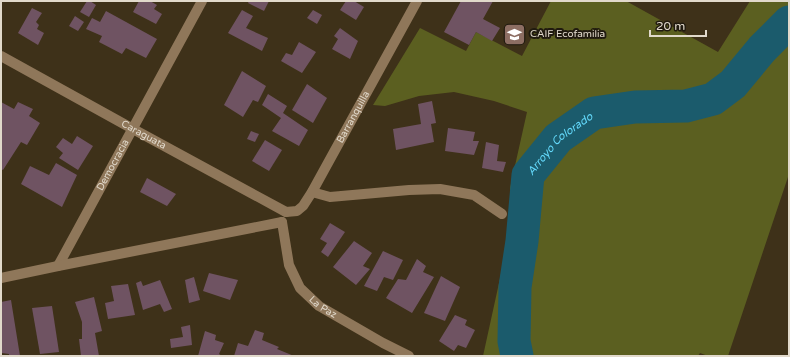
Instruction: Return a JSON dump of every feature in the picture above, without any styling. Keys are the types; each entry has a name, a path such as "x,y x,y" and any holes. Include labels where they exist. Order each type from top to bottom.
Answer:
{"street":[{"name":"Democracia","path":"58,266 202,1"},
{"name":"Barranquilla","path":"286,212 297,210 303,206 312,192 417,1"},
{"name":"Caraguata","path":"1,56 286,212"},
{"path":"312,192 330,197 409,190 440,189 474,195 502,214"},
{"path":"1,278 282,222 286,212"},
{"name":"La Paz","path":"282,222 289,265 300,288 318,306 383,344 409,356"}],"green space":[{"path":"551,1 626,1 718,52 750,1 789,1 789,174 728,356 708,356 700,353 698,356 483,356 510,232 510,188 527,112 494,101 454,92 419,96 385,106 373,105 420,28 466,51 476,32 522,56"}],"building":[{"path":"87,1 90,1 96,5 89,17 80,12"},
{"path":"139,1 150,1 157,5 154,9 162,14 156,24 133,12"},
{"path":"249,1 269,1 264,11 248,3"},
{"path":"346,1 354,1 364,7 356,20 340,10"},
{"path":"461,1 493,1 483,19 500,28 492,41 476,32 469,45 444,32"},
{"path":"32,8 42,13 36,22 39,25 37,29 44,33 38,45 18,33"},
{"path":"242,10 253,16 246,28 268,38 262,51 228,33"},
{"path":"313,10 322,15 317,24 307,18"},
{"path":"106,11 157,39 146,58 126,48 122,54 99,42 102,36 86,29 92,18 100,22"},
{"path":"75,16 84,22 78,31 69,26"},
{"path":"340,28 358,41 350,59 332,49 338,39 334,36"},
{"path":"299,42 316,52 302,73 281,61 286,53 292,55"},
{"path":"242,71 266,86 258,102 253,100 243,117 224,105"},
{"path":"307,84 327,98 313,123 292,110"},
{"path":"268,94 287,106 283,113 308,130 299,146 272,131 281,118 262,105"},
{"path":"432,101 436,123 431,124 434,142 396,150 393,129 421,124 418,104"},
{"path":"1,102 14,109 18,102 33,109 29,116 40,123 27,145 21,142 3,170 1,169"},
{"path":"448,128 475,132 473,141 479,141 474,155 445,151"},
{"path":"251,131 259,134 255,142 247,139"},
{"path":"77,136 93,146 78,170 59,158 63,153 56,147 63,138 72,144"},
{"path":"265,140 282,150 269,171 252,161"},
{"path":"486,142 499,145 497,161 506,162 503,172 482,168"},
{"path":"56,163 77,175 62,207 21,184 30,166 49,175"},
{"path":"147,178 176,194 167,206 140,192"},
{"path":"330,223 345,232 328,257 321,252 327,243 320,239"},
{"path":"354,241 372,253 363,266 370,269 356,285 333,267"},
{"path":"383,251 403,260 393,280 384,277 377,291 364,286"},
{"path":"417,259 426,266 423,272 434,277 412,313 386,298 398,279 406,280"},
{"path":"209,273 238,280 230,300 203,291"},
{"path":"441,276 460,287 445,321 424,313"},
{"path":"194,277 200,300 189,303 185,280"},
{"path":"160,280 172,309 164,312 160,304 143,310 136,283 141,281 143,286"},
{"path":"128,284 135,315 108,319 105,303 114,301 111,286"},
{"path":"94,297 102,331 95,333 99,356 81,356 79,339 82,339 82,322 75,302"},
{"path":"11,300 20,356 9,356 9,354 2,353 1,302"},
{"path":"52,306 59,352 40,354 32,308"},
{"path":"455,315 467,320 465,325 475,330 466,348 458,345 454,351 439,341"},
{"path":"190,325 192,345 171,348 170,339 183,337 181,327"},
{"path":"255,330 264,333 262,340 279,347 277,349 294,356 234,356 238,343 248,346"},
{"path":"205,331 216,335 215,340 224,343 219,354 222,356 198,356"}],"waterway":[{"name":"Arroyo Colorado","path":"517,356 514,341 515,287 522,241 528,175 558,138 594,113 635,107 686,106 713,99 733,84 762,49 789,22"}],"place":[{"name":"CAIF Ecofamilia","path":"515,34"}]}
